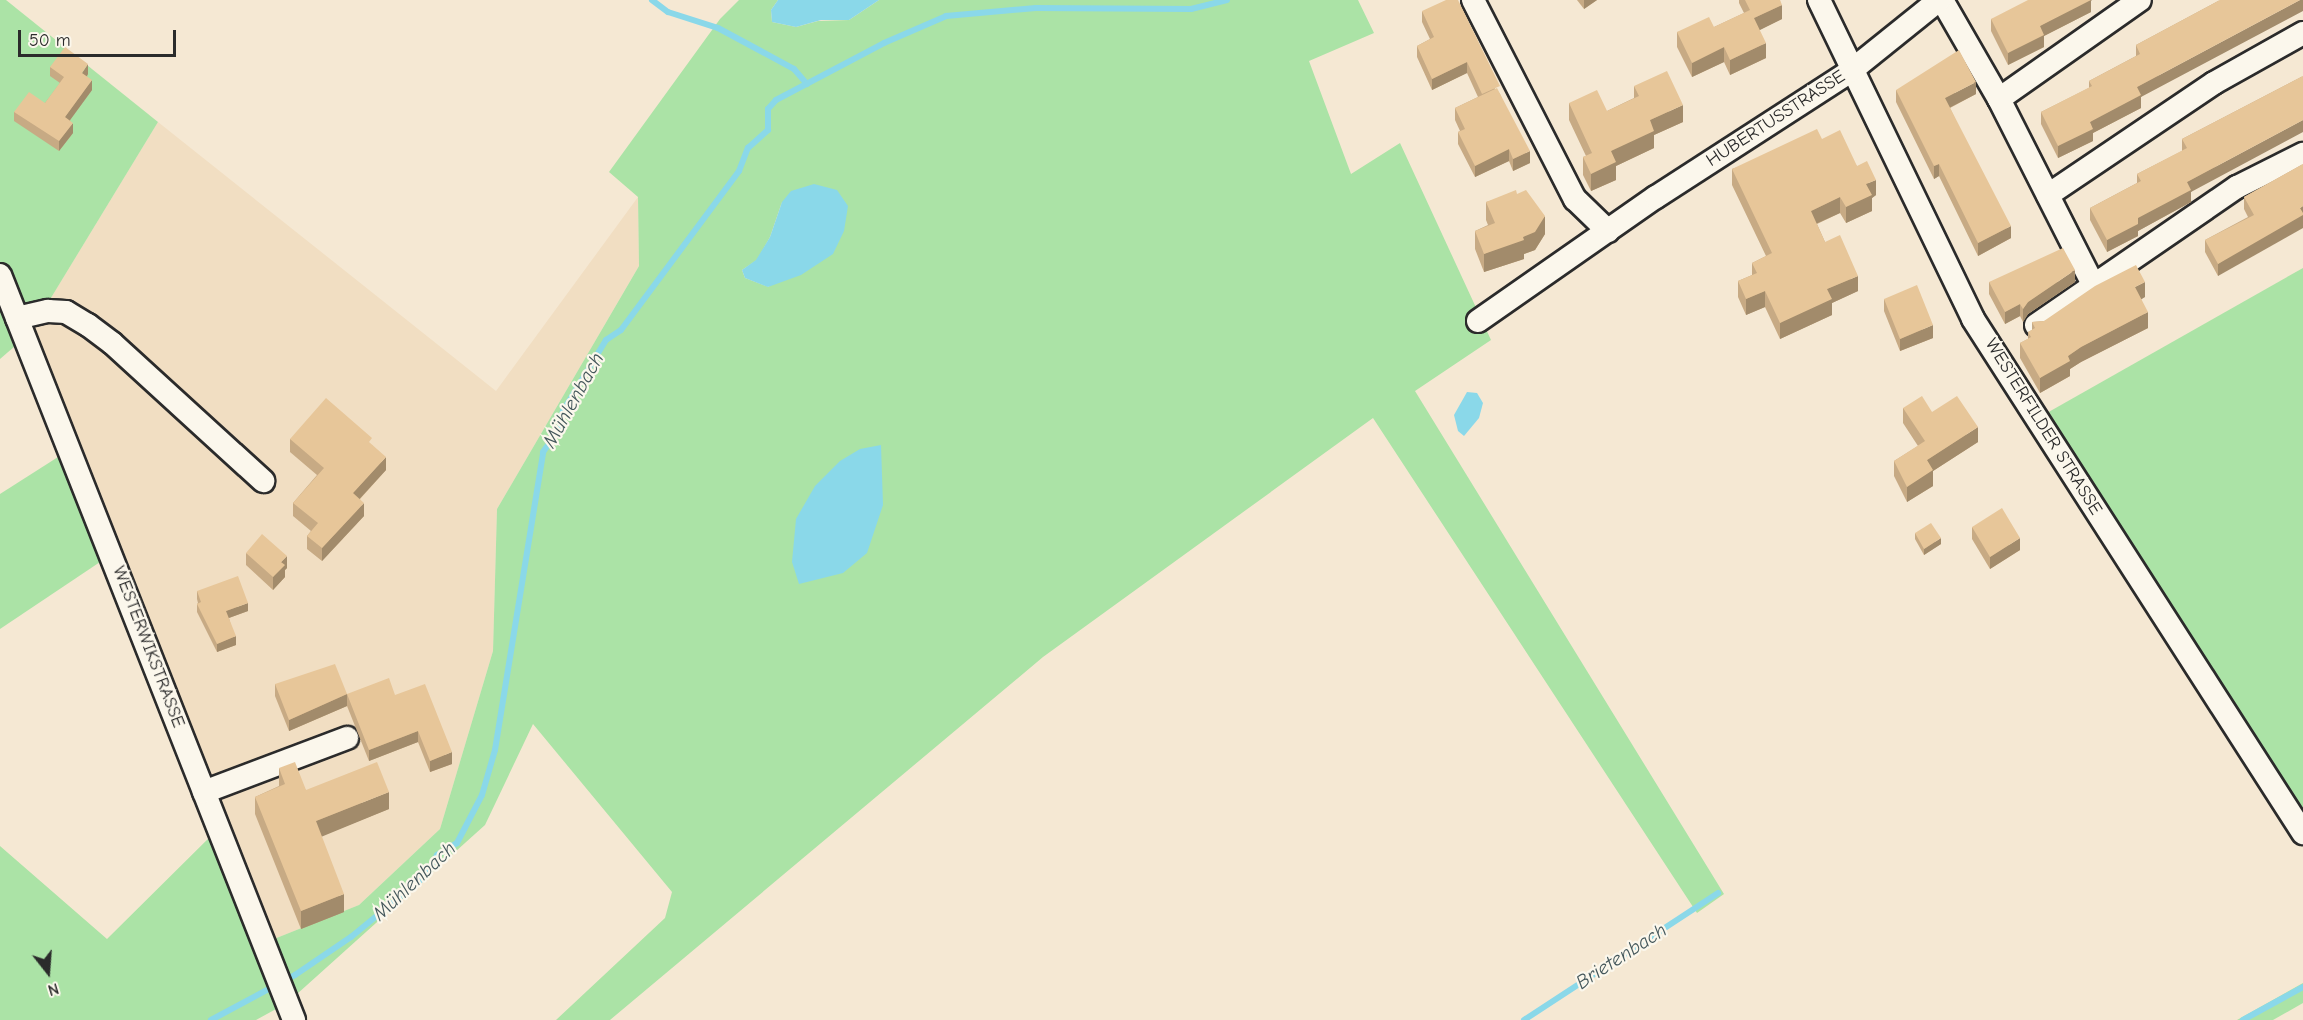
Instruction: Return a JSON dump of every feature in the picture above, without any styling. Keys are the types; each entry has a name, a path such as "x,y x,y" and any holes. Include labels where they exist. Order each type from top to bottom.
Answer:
{"street":[{"path":"1473,0 1575,198 1608,231"},
{"name":"WESTERFILDER STRASSE","path":"1819,0 1973,319 2303,833"},
{"name":"HUBERTUSSTRASSE","path":"1478,321 1608,231 1852,70 1941,0 1999,99 2093,284"},
{"path":"1999,99 2140,0"},
{"path":"2048,195 2214,83 2303,33"},
{"path":"2036,325 2237,187 2303,153"},
{"name":"WESTERWIKSTRASSE","path":"0,275 291,1011"},
{"path":"17,318 48,310 66,312 87,325 112,343 263,481"},
{"path":"204,792 347,738"}],"shaded area":[{"path":"158,122 496,391 638,197 639,266 497,509 493,651 440,829 359,905 264,943 29,334"}],"green space":[{"path":"0,0 6,0 158,122 29,334 0,359"},
{"path":"739,0 778,0 771,10 772,22 796,27 818,21 849,20 879,0 1358,0 1374,33 1309,61 1351,174 1400,143 1491,340 1415,391 1724,894 1697,913 1373,418 1043,657 610,1020 556,1020 665,918 672,892 533,724 485,825 287,1003 256,1020 0,1020 0,846 107,939 219,828 264,943 359,905 440,829 493,651 497,509 639,266 638,197 609,172 720,19","holes":["782,202 769,287 745,278 742,270 757,260 770,237"]},
{"path":"2303,268 2303,833 2038,418"},
{"path":"69,450 112,554 0,629 0,494"},
{"path":"2303,983 2303,1003 2273,1020 2237,1020"}],"water":[{"path":"778,0 879,0 849,20 821,20 796,27 772,22 771,10"},
{"path":"814,184 837,190 848,206 844,231 833,254 801,275 768,287 745,278 742,270 756,260 770,237 782,202 791,191"},
{"path":"1467,392 1477,393 1483,403 1479,418 1464,436 1458,431 1454,415"},
{"path":"881,445 883,505 867,553 843,573 799,584 792,562 796,519 815,486 840,461 860,449"}],"building":[{"path":"1446,0 1458,0 1500,86 1482,94 1467,62 1432,79 1417,46 1434,37 1422,11"},
{"path":"1745,0 1780,0 1782,5 1754,18 1766,43 1730,60 1724,47 1692,63 1677,32 1709,17 1714,27 1750,10"},
{"path":"2028,0 2091,0 2040,26 2044,35 2008,53 1991,19"},
{"path":"2220,0 2300,0 2137,87 2141,95 2090,122 2093,129 2058,146 2041,112 2092,86 2089,81 2140,54 2136,45"},
{"path":"65,47 88,64 82,73 92,80 65,117 73,123 59,141 14,112 29,92 45,103 64,77 50,67"},
{"path":"1959,50 1976,82 1945,98 2011,226 1978,243 1939,164 1934,166 1896,90"},
{"path":"1667,71 1683,105 1650,120 1654,131 1611,151 1616,162 1591,174 1583,157 1592,153 1569,103 1597,90 1607,111 1639,96 1634,86"},
{"path":"2303,76 2303,120 2187,182 2191,190 2138,218 2138,224 2107,240 2090,208 2141,181 2137,174 2187,148 2182,139"},
{"path":"1497,88 1530,151 1513,159 1509,149 1475,166 1458,132 1465,129 1455,108"},
{"path":"1817,129 1822,139 1840,130 1857,166 1867,161 1876,180 1866,184 1872,195 1846,207 1840,197 1811,211 1825,242 1840,235 1858,276 1827,289 1832,299 1780,323 1765,291 1746,299 1738,281 1757,273 1752,263 1772,253 1732,169"},
{"path":"2303,164 2303,206 2300,208 2303,215 2218,264 2205,240 2254,215 2244,197"},
{"path":"1516,190 1517,194 1526,190 1545,216 1535,232 1523,237 1524,240 1484,254 1475,231 1495,223 1486,202"},
{"path":"2063,248 2075,270 2028,302 2023,309 2020,304 2005,312 1989,282"},
{"path":"2136,265 2145,282 2135,287 2148,312 2081,347 2068,356 2070,361 2040,378 2020,343 2031,337 2028,332 2035,328 2032,322 2044,321 2095,286"},
{"path":"1917,285 1933,325 1900,339 1884,299"},
{"path":"1922,396 1932,412 1957,396 1978,427 1927,460 1933,470 1907,487 1894,461 1925,441 1903,408"},
{"path":"326,398 372,438 369,442 386,457 353,493 364,503 322,548 307,536 318,523 293,503 324,468 290,439"},
{"path":"2002,508 2020,538 1990,557 1972,527"},
{"path":"1931,523 1941,538 1924,549 1915,533"},
{"path":"262,534 287,556 281,562 285,565 273,577 246,553"},
{"path":"238,576 248,603 226,611 236,636 217,644 197,604 201,602 197,591"},
{"path":"335,664 347,694 289,720 275,684"},
{"path":"389,678 395,695 425,684 452,752 430,761 418,731 369,750 347,694"},
{"path":"295,762 306,790 377,762 389,792 316,821 344,894 301,911 255,797 285,784 279,768"}],"waterway":[{"path":"652,0 668,12 718,28 794,69 807,84"},
{"name":"Mühlenbach","path":"211,1020 295,975 351,937 424,877 437,855 457,843 482,795 495,750 543,452 560,429 563,411 606,340 621,330 739,171 748,148 768,130 768,109 776,100 884,43 946,16 1036,8 1191,9 1227,0"},
{"name":"Brietenbach","path":"1524,1020 1718,893"},
{"path":"2243,1020 2303,987"}]}
